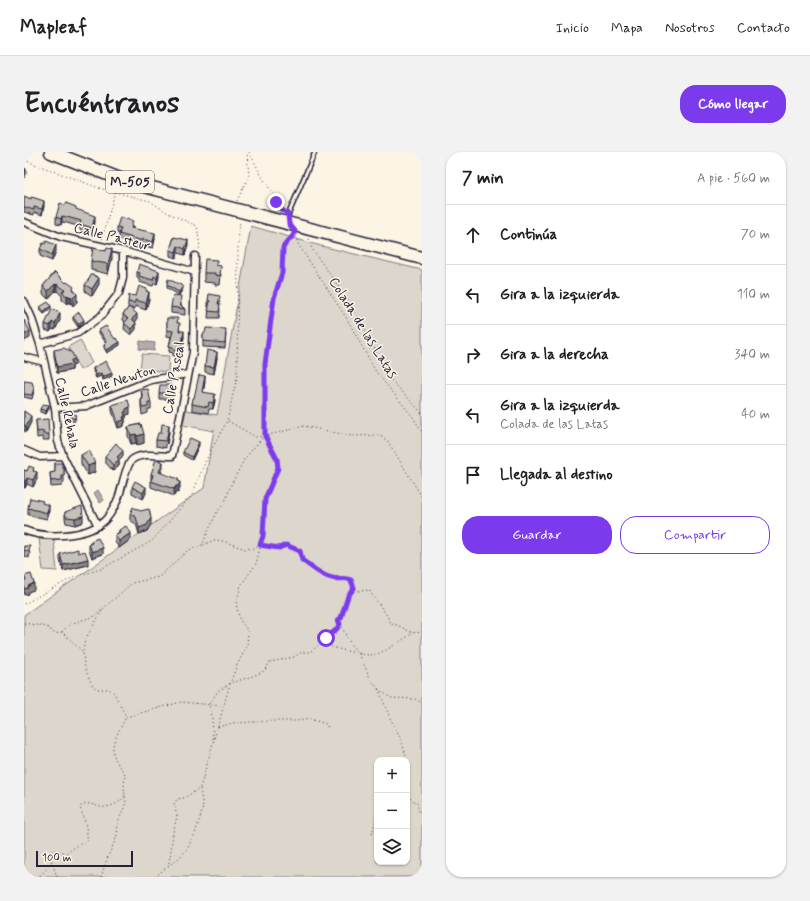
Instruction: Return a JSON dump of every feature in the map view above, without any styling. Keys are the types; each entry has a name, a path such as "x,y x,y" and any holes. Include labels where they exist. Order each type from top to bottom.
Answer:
{"highway":[{"name":"M-505","path":"45,152 125,181 422,258"}],"street":[{"name":"Calle Pasteur","path":"24,222 61,237 123,251 195,272"},
{"path":"40,344 78,333 101,316 119,293 123,278 123,251"},
{"name":"Calle Pascal","path":"98,526 105,521 118,500 127,469 132,460 141,455 172,456 193,352 196,256"},
{"name":"Calle Rehala","path":"24,301 31,316 40,344 55,408 58,441 63,456 98,526"},
{"path":"24,357 44,362"},
{"name":"Calle Newton","path":"55,408 86,406 150,380 188,374"},
{"path":"24,450 40,457 63,456"},
{"path":"24,530 49,536 65,535 98,526"}],"lane":[{"path":"289,223 315,152"}],"path":[{"path":"236,211 235,208 238,197 249,177 248,152"},
{"name":"Colada de las Latas","path":"248,152 274,195 279,208 289,223 298,244 347,319 376,372 413,417 422,432"},
{"path":"24,160 99,188 150,201 168,213 197,226 200,247 196,256"},
{"path":"100,246 115,192"},
{"path":"155,877 178,860 187,849 195,834 204,808 200,788 223,706 236,667 247,646 248,631 240,620 236,604 241,585 256,564 263,536 265,499 278,468 277,459 265,436 265,364 274,298 282,273 283,248 293,237 289,223"},
{"path":"308,237 312,249 353,307 391,380 422,413"},
{"path":"227,421 256,437 304,426 351,436 378,435 387,440 422,497"},
{"path":"202,545 217,512 224,504 231,484 245,458 265,436"},
{"path":"24,623 47,627 55,634 62,632 70,624 95,616 132,583 159,577 187,551 214,540 223,541 245,549 254,548 260,545 279,548 286,545 300,551 302,560 313,568 335,579 346,578 351,580 354,588 358,591 368,590 375,601 388,614 391,624 397,624 413,633"},
{"path":"354,588 348,596 341,618 338,620 351,645 359,654 371,680 378,688 391,698 415,699 422,703"},
{"path":"104,607 85,640 83,652 84,664 93,686 97,689 109,690 114,693 126,717"},
{"path":"213,742 212,716 209,704 218,691 231,683 264,671 270,662 294,657 302,652 310,652 329,635 337,631 340,624"},
{"path":"62,632 83,652"},
{"path":"321,643 327,643 332,647 359,654 372,655 382,651 413,633 422,632"},
{"path":"378,688 390,718 400,737 406,755 405,757"},
{"path":"101,877 107,859 118,836 118,822 126,803 125,774 117,764 112,750 115,737 126,717 181,702 223,706"},
{"path":"217,727 233,723 296,721 310,719 326,724 328,728"},
{"path":"168,866 177,816 174,804 177,800 184,798 200,788"},
{"path":"57,877 49,853 53,850 67,853 87,840 85,822 80,808 82,805 92,803 99,807 106,807 119,802 125,795"},
{"path":"410,798 417,803 422,817"},
{"path":"372,834 374,826"},
{"path":"36,877 41,875 52,862"}],"shaded area":[{"path":"251,226 321,246 422,270 422,877 24,877 24,615 204,488 214,429 213,431 183,425 186,410 217,415"},
{"path":"80,340 92,363 80,370 68,347"},
{"path":"140,341 155,343 154,351 139,349"},
{"path":"142,354 169,356 168,372 140,369"},
{"path":"98,490 104,500 100,503 94,493"},
{"path":"39,539 54,540 57,571 43,570"}],"building":[{"path":"24,196 31,199 31,197 44,201 42,209 34,207 34,210 24,207"},
{"path":"60,203 65,205 66,203 76,207 76,209 95,216 92,228 80,224 81,221 62,216 61,219 56,217"},
{"path":"120,217 133,221 131,228 155,233 153,242 143,239 143,241 119,234 121,228 117,227"},
{"path":"174,237 188,240 185,249 178,246 176,252 170,250"},
{"path":"46,241 56,245 52,255 40,249"},
{"path":"93,248 106,251 107,248 112,249 108,264 91,261"},
{"path":"205,259 217,260 216,265 221,266 220,276 215,275 215,273 204,273"},
{"path":"139,264 159,271 157,278 154,276 153,280 139,276 140,273 137,272"},
{"path":"55,272 66,283 67,282 74,287 73,289 77,294 73,298 62,292 65,290 57,284 55,284 48,291 43,286"},
{"path":"92,274 99,278 92,289 85,285"},
{"path":"168,279 183,286 179,292 167,285"},
{"path":"139,286 147,289 146,291 149,292 146,303 135,300 135,303 128,302 129,295 136,296"},
{"path":"209,294 220,296 218,304 220,304 219,312 208,311 210,301 208,300"},
{"path":"173,295 181,296 180,305 185,309 171,307"},
{"path":"48,302 51,306 44,311 40,307"},
{"path":"129,307 137,314 132,319 136,323 131,329 124,323 128,319 123,314"},
{"path":"52,309 60,313 55,324 52,322 50,326 45,324"},
{"path":"79,312 84,320 78,324 73,317"},
{"path":"167,318 178,318 177,323 180,323 179,331 184,331 180,351 173,350 173,347 169,346 173,331 167,330"},
{"path":"24,320 30,331 24,335"},
{"path":"106,326 115,339 116,338 120,342 107,350 104,345 107,342 99,330"},
{"path":"206,328 226,329 225,343 203,341 203,334 205,333"},
{"path":"64,348 72,353 75,359 71,360 72,364 57,367 54,350"},
{"path":"207,350 217,352 214,367 205,366"},
{"path":"106,361 112,373 103,377 101,373 96,375 93,368"},
{"path":"199,375 205,376 202,392 215,394 213,403 209,402 208,407 192,404"},
{"path":"24,381 32,382 34,388 32,395 24,394"},
{"path":"160,385 171,385 171,393 159,393"},
{"path":"148,389 151,403 148,403 148,407 142,408 141,400 143,399 141,390"},
{"path":"128,400 130,407 126,409 126,412 124,412 124,420 118,422 112,405"},
{"path":"43,404 49,405 46,411 40,409"},
{"path":"24,411 31,416 26,426 24,425"},
{"path":"72,413 76,415 74,419 70,417"},
{"path":"48,419 49,434 43,434 43,431 37,432 36,420"},
{"path":"141,424 144,434 137,436 136,434 131,435 128,427"},
{"path":"162,424 169,425 166,441 156,440 158,433 161,433"},
{"path":"190,438 199,442 192,457 183,452"},
{"path":"116,443 123,451 117,457 119,459 113,465 105,456"},
{"path":"88,451 90,452 95,463 88,466 81,455"},
{"path":"156,459 163,462 159,472 178,479 180,482 174,489 151,481 153,475 151,474"},
{"path":"55,463 62,463 62,467 64,467 64,476 62,476 62,480 51,481 50,473 55,472"},
{"path":"29,466 34,468 33,471 37,472 33,480 27,478 24,482 24,470 27,471"},
{"path":"135,481 146,487 143,493 132,487"},
{"path":"30,498 43,501 42,503 49,505 47,513 28,508"},
{"path":"82,506 83,516 75,518 66,517 65,512"},
{"path":"133,507 140,511 149,509 151,518 147,525 139,528 136,517 130,514"},
{"path":"126,526 131,533 119,541 115,535 120,532 119,530"},
{"path":"98,538 103,548 92,552 89,544 92,543 91,541"},
{"path":"24,546 30,546 29,552 24,550"},
{"path":"78,549 78,553 85,551 88,559 63,565 60,554"},
{"path":"31,574 34,583 28,586 28,588 24,589 24,580 26,580 24,576"}],"route":[{"path":"276,202 279,208 288,214 288,222 295,231 293,237 283,248 282,273 274,298 265,364 265,436 277,459 278,468 265,499 263,536 260,545 279,548 286,545 300,551 302,560 329,577 335,579 346,578 351,580 354,588 350,591 344,605 341,618 338,620 340,624 337,631 326,638"}]}
